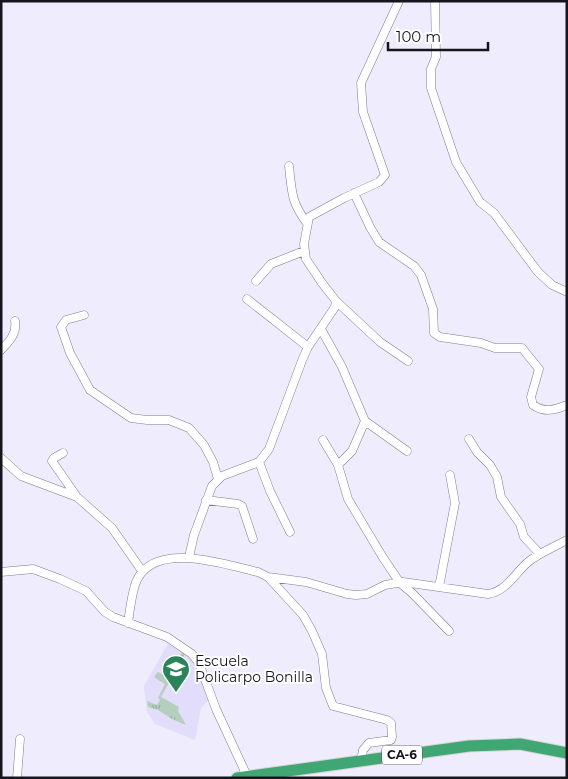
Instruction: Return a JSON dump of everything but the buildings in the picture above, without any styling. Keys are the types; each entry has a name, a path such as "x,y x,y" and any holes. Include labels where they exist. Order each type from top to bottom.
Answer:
{"highway":[{"name":"CA-6","path":"242,777 268,775 361,760 469,746 520,744 567,753"}],"street":[{"path":"399,1 362,77 361,83 363,112 385,175 379,182 309,217 304,252 309,265 336,301 380,342 408,361"},
{"path":"435,1 436,57 431,69 431,88 456,162 480,202 494,213 538,272 552,285 567,292"},
{"path":"289,166 292,196 295,205 308,223"},
{"path":"354,193 370,227 380,242 414,266 421,275 433,309 434,332 440,337 481,343 495,348 522,348 539,369 531,400 533,405 543,410 567,406"},
{"path":"256,281 272,264 304,252"},
{"path":"247,299 308,347"},
{"path":"189,557 194,535 212,486 218,479 259,462 270,449 308,347 333,311 336,301"},
{"path":"84,314 66,320 61,330 70,353 90,390 131,418 169,420 189,428 204,445 213,462 218,479"},
{"path":"1,350 11,340 16,329 15,320"},
{"path":"321,330 342,367 365,420 407,451"},
{"path":"338,465 352,451 365,420"},
{"path":"469,439 477,452 490,465 497,477 501,497 520,524 524,536 540,554"},
{"path":"323,440 338,465 348,499 360,522 400,583 449,631"},
{"path":"63,453 52,461 77,497 112,528 142,571"},
{"path":"1,458 21,476 77,497"},
{"path":"259,462 270,491 290,532"},
{"path":"439,587 455,503 450,475"},
{"path":"206,500 242,506 253,539"},
{"path":"128,623 136,580 142,571 162,561 189,557 258,572 268,577 306,582 356,595 367,594 385,585 400,583 488,594 495,593 510,582 527,562 567,540"},
{"path":"1,572 32,569 60,579 86,591 105,612 113,617 167,637 183,646 200,663 242,777"},
{"path":"268,577 303,615 312,631 322,654 326,688 333,706 387,720 391,723 392,737 390,740 369,743 363,750 361,760"},
{"path":"17,778 20,739"}],"shaded area":[{"name":"Escuela Policarpo Bonilla","path":"168,644 193,658 209,699 201,708 195,740 155,724 147,712 144,686"}],"green space":[{"path":"181,653 185,654 161,697 179,707 178,711 186,725 158,710 148,707 147,701 157,705 160,700 158,698 165,684 154,677 158,672 169,678"}],"place":[{"name":"Escuela Policarpo Bonilla","path":"176,693"}]}
